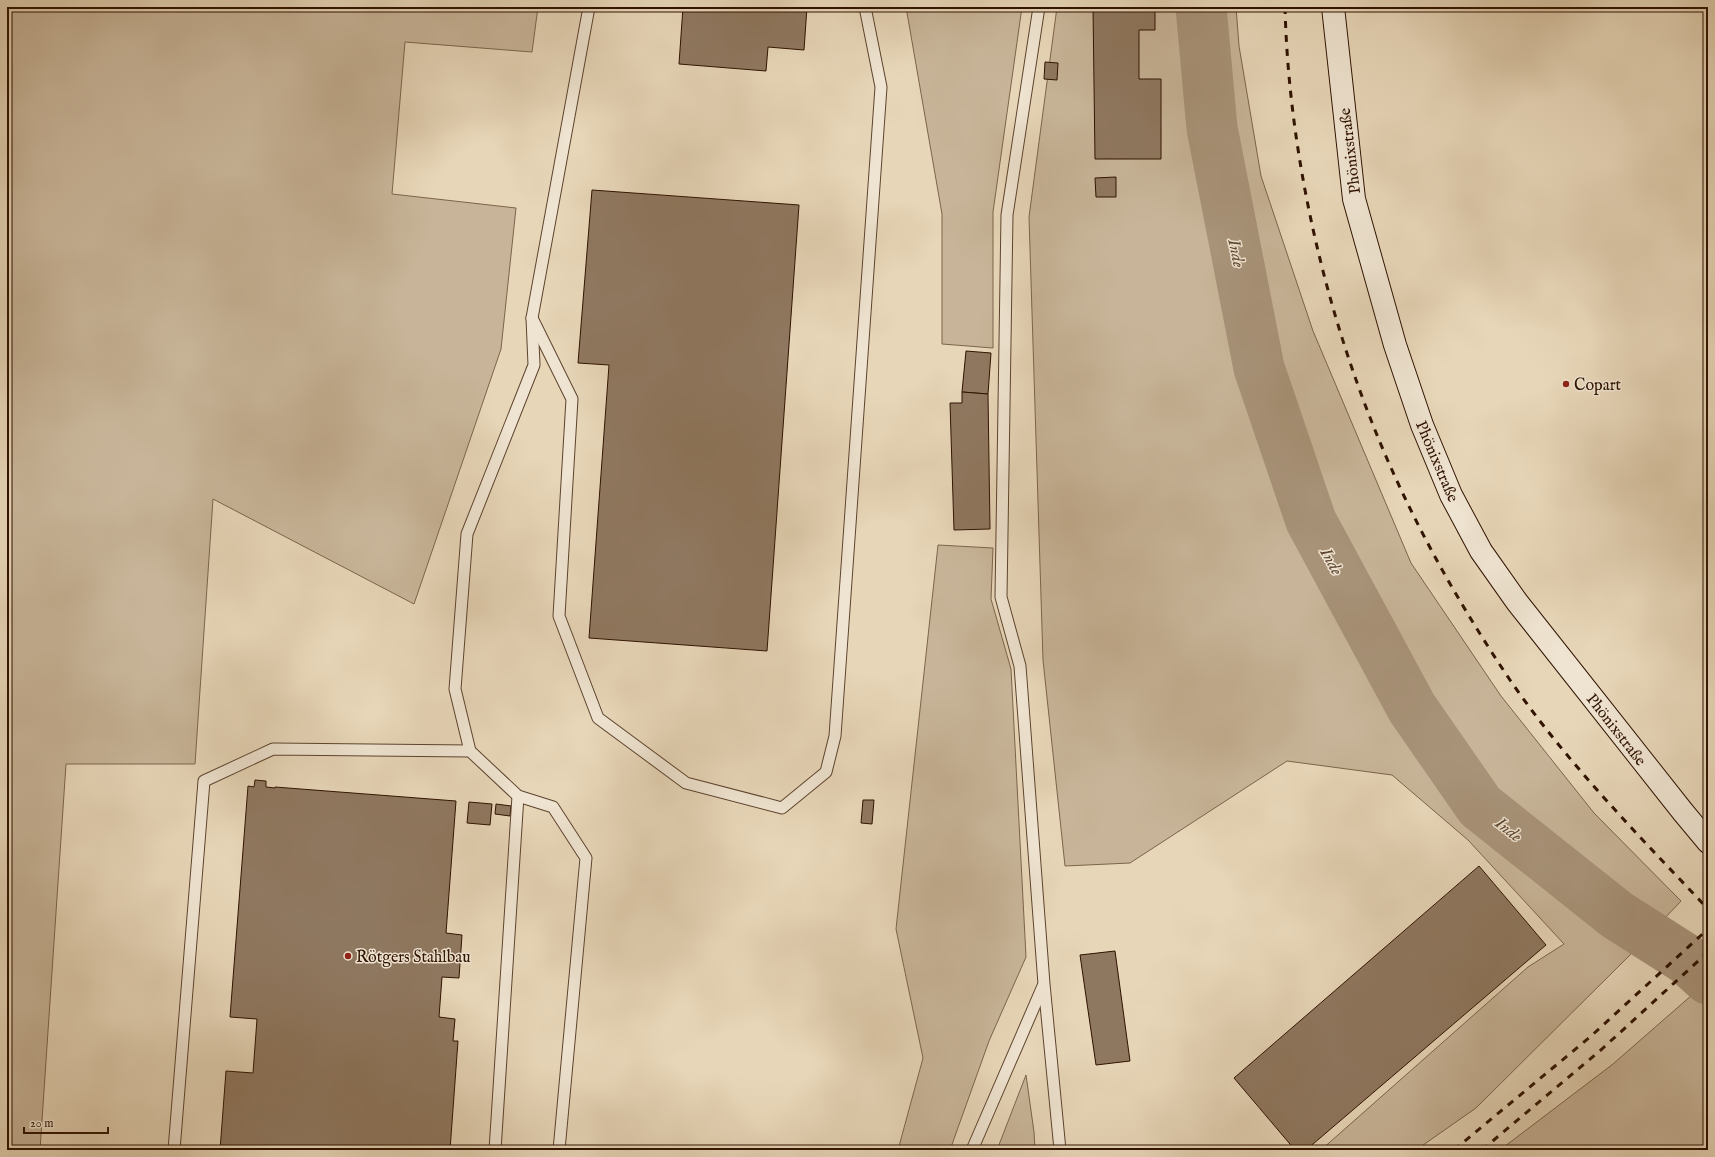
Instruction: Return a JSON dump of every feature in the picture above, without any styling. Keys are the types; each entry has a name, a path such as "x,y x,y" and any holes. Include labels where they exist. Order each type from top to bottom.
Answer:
{"main road":[{"name":"Phönixstraße","path":"1333,7 1354,199 1395,345 1422,425 1451,494 1481,551 1517,602 1682,812 1708,842"}],"lane":[{"path":"559,1150 586,858 553,807 518,796 470,751 455,689 467,534 534,365 532,318 589,7"},
{"path":"532,318 572,399 559,616 598,718 686,784 782,808 826,772 835,736 880,86 865,7"},
{"path":"1039,7 1007,215 1001,596 1020,666 1044,984 1060,1150"},
{"path":"174,1150 204,782 274,749 470,751"},
{"path":"495,1150 518,796"},
{"path":"972,1150 1044,984"}],"shaded area":[{"path":"7,7 538,7 532,52 405,42 392,194 516,208 501,349 414,604 213,499 195,764 66,764 40,1150 7,1150"},
{"path":"906,7 1022,7 993,212 993,348 942,344 942,214"},
{"path":"1057,7 1236,7 1239,46 1261,176 1313,331 1411,563 1501,696 1594,813 1681,901 1627,958 1476,1108 1416,1150 1321,1150 1528,967 1564,944 1468,840 1392,775 1287,761 1130,863 1065,866 1043,660 1029,217"},
{"path":"938,545 993,548 991,599 1011,669 1026,957 989,1041 950,1150 898,1150 923,1058 896,929"},
{"path":"1708,981 1708,1150 1500,1150 1613,1064"},
{"path":"1026,1075 1035,1150 997,1150"}],"building":[{"path":"683,7 807,7 804,50 768,47 766,71 679,64"},
{"path":"1093,7 1139,7 1139,9 1155,9 1155,30 1139,30 1139,79 1161,79 1161,159 1095,159"},
{"path":"1045,62 1058,63 1057,80 1044,79"},
{"path":"1116,177 1116,197 1096,197 1095,178"},
{"path":"592,190 799,205 767,651 589,638 609,365 578,363"},
{"path":"966,351 991,353 988,394 962,392"},
{"path":"962,392 988,394 990,529 954,530 950,403 962,403"},
{"name":"Rötgers Stahlbau","path":"255,780 266,781 266,787 275,788 456,801 446,933 462,935 459,978 442,977 439,1017 455,1019 453,1041 458,1041 450,1150 220,1150 226,1071 253,1073 257,1019 230,1017 248,786 254,787"},
{"path":"863,800 874,800 872,824 861,823"},
{"path":"469,802 492,804 490,825 467,823"},
{"path":"496,804 511,806 510,816 495,814"},
{"path":"1479,866 1546,945 1306,1150 1295,1150 1234,1078"},
{"path":"1115,951 1130,1061 1096,1065 1080,955"}],"waterway":[{"name":"Inde","path":"1201,7 1212,128 1259,368 1311,521 1412,708 1480,806 1617,915 1686,959 1708,979"}],"railway":[{"path":"1285,7 1288,69 1295,132 1306,195 1320,258 1337,321 1357,382 1380,441 1405,498 1441,568 1481,636 1532,711 1555,741 1604,798 1708,909"},
{"path":"1454,1150 1590,1037 1708,929"},
{"path":"1482,1150 1602,1049 1708,952"}],"place":[{"name":"Copart","path":"1566,384"},
{"name":"Rötgers Stahlbau","path":"348,956"}]}
